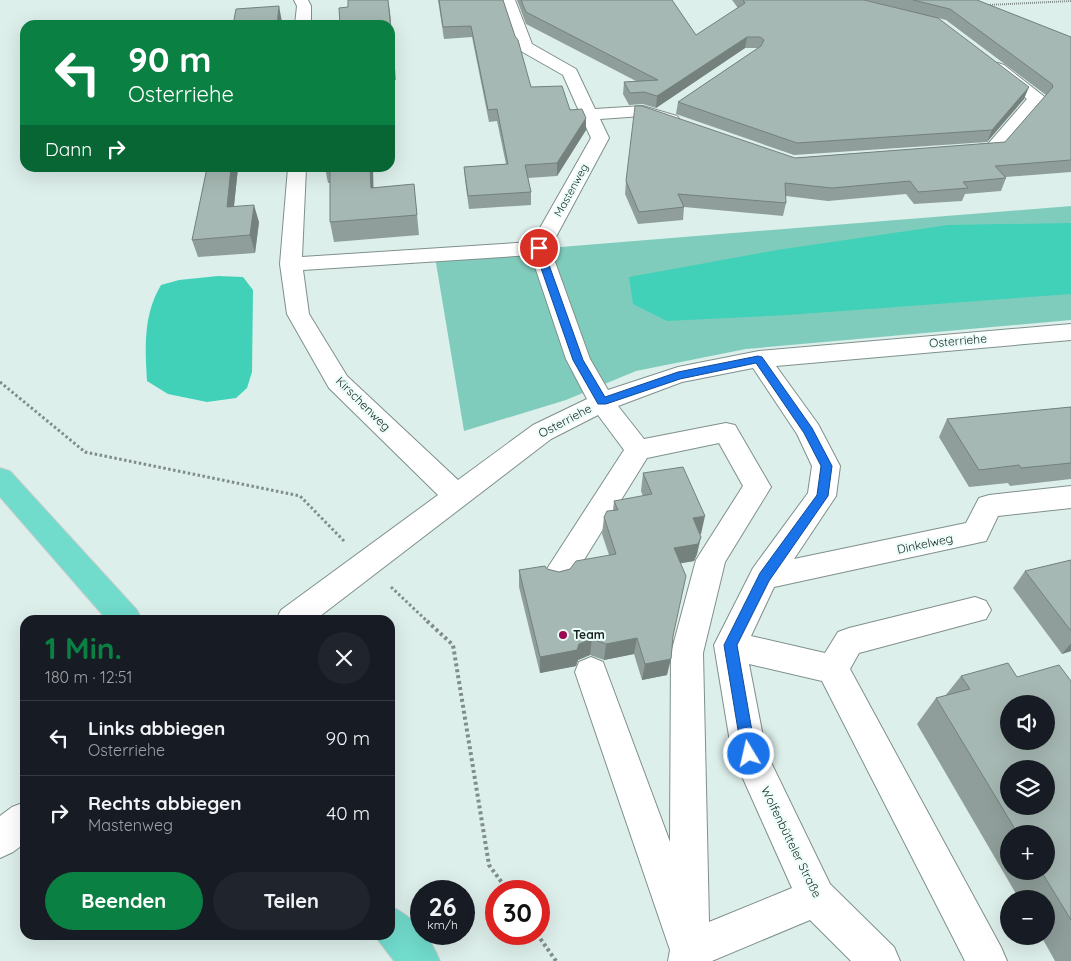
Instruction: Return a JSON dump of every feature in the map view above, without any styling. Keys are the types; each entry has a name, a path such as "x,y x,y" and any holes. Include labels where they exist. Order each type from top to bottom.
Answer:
{"main road":[{"path":"0,478 122,615"},
{"path":"395,932 420,961"}],"street":[{"path":"302,0 304,6 303,20"},
{"path":"508,0 517,0"},
{"name":"Mastenweg","path":"508,0 525,47 570,72 600,138 539,248"},
{"path":"945,153 993,149 1037,98 985,59"},
{"path":"659,116 675,106"},
{"path":"589,115 622,111 643,111 686,125"},
{"name":"Kirschenweg","path":"297,172 291,264 298,314 338,382 458,496"},
{"path":"291,264 539,248 578,360 602,402 638,450"},
{"name":"Osterriehe","path":"299,615 542,432 602,402 678,376 758,359 1071,332"},
{"path":"758,359 809,431 826,466 822,496 764,577 730,645 833,669 987,961"},
{"path":"558,575 638,450 726,432 757,487 711,560 687,653 689,956"},
{"name":"Dinkelweg","path":"764,577 976,533 989,506 1071,497"},
{"path":"833,669 849,642 975,610"},
{"name":"Wolfenbütteler Straße","path":"730,645 749,754 816,898 880,961"},
{"path":"591,672 689,956"},
{"path":"0,839 20,824"},
{"path":"689,956 816,898"}],"path":[{"path":"984,6 1071,1"},
{"path":"0,382 85,452 300,496 367,564 453,645 489,865 500,880"},
{"path":"545,945 556,961"}],"shaded area":[{"path":"1071,206 1071,320 746,349 636,371 566,400 464,431 435,257"},
{"path":"1071,223 1071,294 788,315 667,321 633,304 629,277 777,250 948,225"},
{"path":"218,276 243,277 253,290 252,372 247,388 236,398 207,402 168,394 147,381 148,320 155,296 161,285 179,280"}],"building":[{"path":"348,0 388,0 390,20 340,20 339,8 348,7"},
{"path":"439,0 503,0 518,40 531,87 562,86 570,110 582,109 586,118 557,163 525,165 531,192 468,196 464,167 508,164 497,109 488,110 471,26 443,27"},
{"path":"521,0 672,0 696,35 745,3 743,0 864,0 938,18 1029,87 992,130 797,143 678,102 761,46 764,40 760,37 747,37 657,96 644,92 630,93 624,82 658,80 526,12"},
{"path":"913,0 977,0 1071,37 1071,160 995,166 1006,178 963,182 968,188 918,192 910,181 832,188 785,183 786,203 678,194 684,207 639,212 626,181 635,106 642,106 795,158 1005,142 1053,87 1052,84 950,9"},
{"path":"279,6 278,20 234,20 236,9"},
{"path":"206,172 231,172 227,207 254,205 250,235 192,240"},
{"path":"330,172 370,172 371,188 414,184 417,215 330,222"},
{"path":"1071,407 1071,463 1021,468 1019,465 979,470 947,419"},
{"path":"683,467 705,516 693,518 701,537 698,544 674,548 686,576 673,636 671,659 645,664 637,638 606,644 592,639 579,644 577,650 540,657 519,570 545,566 547,569 559,572 570,569 576,561 616,554 604,517 607,511 618,510 614,501 652,494 643,473"},
{"path":"1071,560 1071,631 1025,571"},
{"path":"1008,663 1017,677 1059,665 1071,681 1071,920 1055,894 1055,890 1053,890 1047,880 1055,880 1055,825 1013,825 1007,815 1055,815 1055,760 1000,760 1000,804 936,698 970,689 961,676"}],"place":[{"name":"Team","path":"563,635"}],"route":[{"path":"539,248 578,360 602,402 678,376 758,359 809,431 826,466 822,496 764,577 730,645 749,754"}]}
